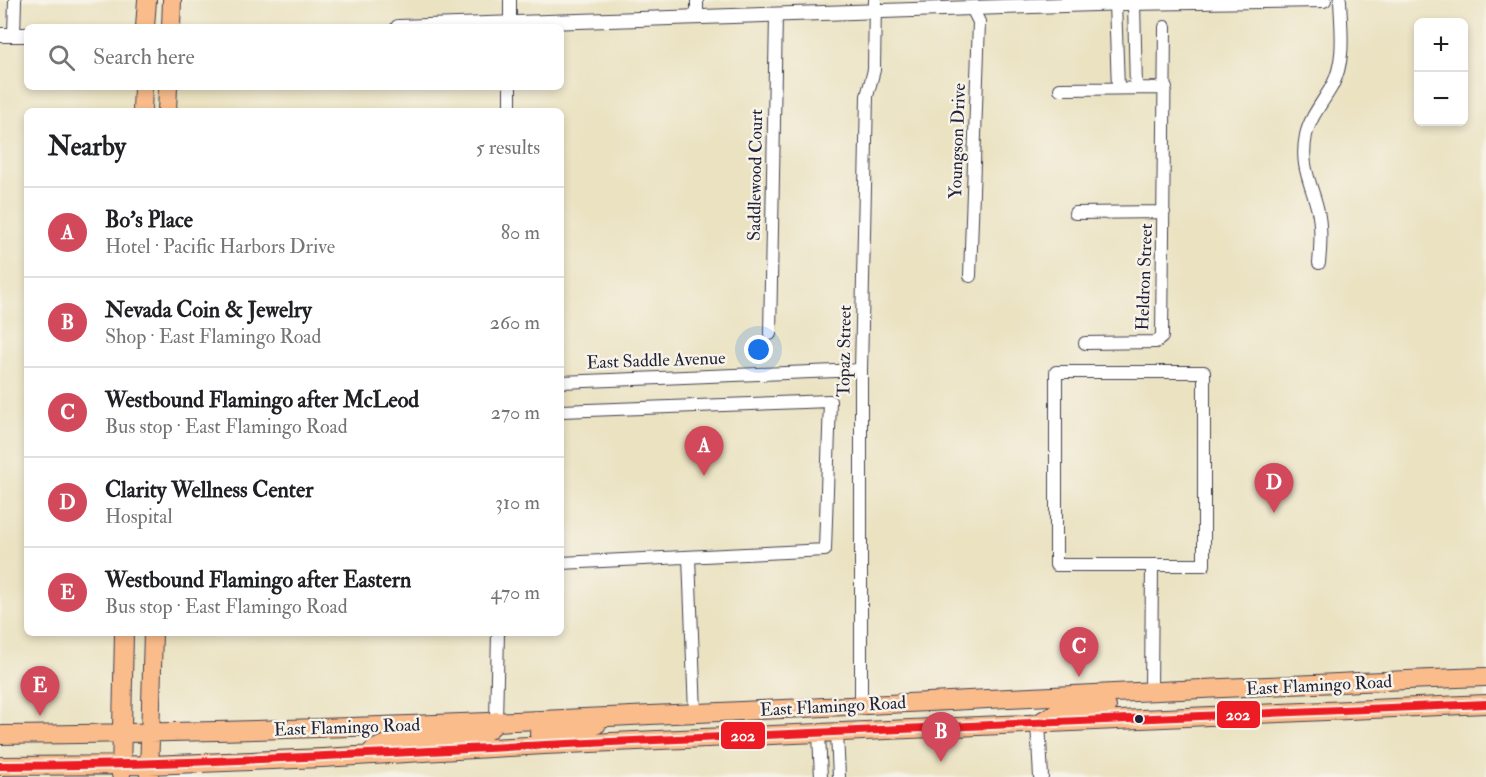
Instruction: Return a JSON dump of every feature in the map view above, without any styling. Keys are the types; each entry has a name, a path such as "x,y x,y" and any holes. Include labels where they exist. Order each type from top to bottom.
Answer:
{"main road":[{"path":"145,24 147,0"},
{"path":"171,24 172,0"},
{"path":"142,108 143,90"},
{"path":"167,108 168,90"},
{"path":"121,771 124,636"},
{"path":"149,771 153,636"},
{"name":"East Flamingo Road","path":"0,735 150,734 605,717 1486,677"},
{"path":"1038,723 1053,712 1061,710 1138,705 1149,699 1151,693"},
{"path":"919,729 930,721 1012,712 1020,706 1020,699"},
{"name":"East Flamingo Road","path":"0,766 149,771 477,749 1486,704"},
{"path":"477,749 492,740 511,735 586,729 595,726 605,717"},
{"path":"368,755 379,745 389,742 473,736 488,729 496,721"}],"street":[{"path":"14,35 15,0"},
{"path":"510,0 510,24"},
{"path":"697,0 697,18"},
{"path":"537,24 776,16 875,6 972,8 1324,0"},
{"path":"1319,263 1321,234 1317,207 1303,164 1306,134 1316,110 1332,85 1341,62 1340,0"},
{"path":"1115,3 1118,88"},
{"path":"1134,3 1136,88"},
{"name":"Topaz Street","path":"861,704 861,370 867,96 874,70 875,6"},
{"name":"Youngson Drive","path":"970,276 978,22 972,8"},
{"name":"Saddlewood Court","path":"770,334 776,16"},
{"name":"Heldron Street","path":"1085,343 1156,342 1162,337 1165,27"},
{"path":"1060,89 1166,88"},
{"path":"510,90 510,108"},
{"name":"Heldron Street","path":"1075,213 1164,212"},
{"name":"East Saddle Avenue","path":"564,382 861,370"},
{"path":"1056,372 1204,372 1204,565 1152,565 1056,565 1056,372"},
{"path":"564,411 830,401 825,550 564,562"},
{"path":"689,557 695,713"},
{"path":"1151,693 1152,565"},
{"path":"496,721 498,636"},
{"path":"1038,723 1041,777"},
{"path":"821,777 828,733"},
{"path":"828,733 839,777"}],"transit line":[{"name":"202","path":"0,766 136,764 1486,704"}],"place":[{"name":"Bo's Place","path":"704,476"},
{"name":"Clarity Wellness Center","path":"1274,513"},
{"name":"Westbound Flamingo after McLeod","path":"1079,677"},
{"name":"Westbound Flamingo after Eastern","path":"40,716"},
{"name":"Nevada Coin & Jewelry","path":"941,762"}]}
